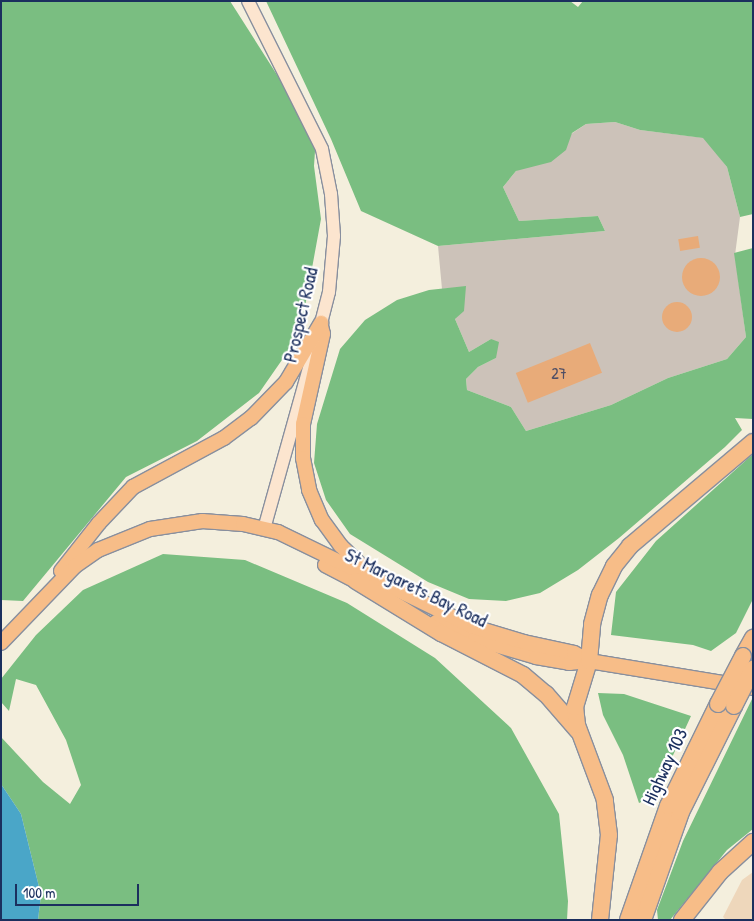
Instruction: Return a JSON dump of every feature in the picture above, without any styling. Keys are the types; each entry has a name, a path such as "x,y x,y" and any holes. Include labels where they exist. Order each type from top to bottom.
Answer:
{"highway":[{"path":"600,920 609,835 605,800 577,725 575,708 589,661 592,624 600,595 614,566 650,527 753,442"},
{"path":"356,582 441,633 523,675 557,705 584,741"},
{"name":"Highway 103","path":"643,920 681,812 726,705 743,656 753,638"},
{"name":"Highway 103","path":"628,920 665,814 726,705 753,670"},
{"path":"682,920 710,884 753,842"}],"main road":[{"name":"Prospect Road","path":"248,1 322,149 331,194 334,236 329,292 264,529"},
{"path":"321,323 323,334 302,435 309,490 322,520 341,546 365,569 392,587"},
{"path":"27,614 99,523 134,487 224,438 276,394 321,323"},
{"name":"St Margarets Bay Road","path":"1,643 27,614 86,558 137,533 202,521 278,532 474,626 524,642 574,653 589,661"},
{"name":"St Margarets Bay Road","path":"264,529 356,582 419,614 482,642 569,663 589,661 737,683 753,683"},
{"name":"St Margarets Bay Road","path":"737,683 753,688"}],"shaded area":[{"path":"615,122 640,130 705,138 727,167 740,217 735,255 746,337 727,359 668,378 611,405 526,431 511,407 467,390 466,379 478,367 496,358 491,339 469,352 455,319 465,287 442,289 438,246 605,231 598,216 519,221 503,187 516,171 586,124"},
{"path":"753,872 753,920 726,920 723,917 742,880"}],"green space":[{"path":"1,1 230,1 316,136 314,166 321,219 300,334 259,393 197,441 126,477 23,601 1,600"},
{"path":"266,1 570,1 578,7 583,1 753,1 753,214 740,217 727,167 703,138 640,130 615,122 586,124 572,133 566,150 551,162 516,171 503,187 519,221 598,216 605,231 438,246 361,211 331,139"},
{"path":"753,248 753,419 735,418 742,430 725,447 619,538 578,570 540,593 506,601 469,599 428,582 350,534 326,500 314,463 317,424 340,349 365,320 397,300 429,290 466,286 464,311 455,319 469,352 491,339 499,342 496,358 478,367 466,379 467,390 511,407 526,431 611,405 668,378 727,359 746,337 734,253"},
{"path":"753,454 753,599 736,633 711,651 693,645 611,635 616,592 656,541"},
{"path":"163,554 245,560 347,603 435,658 511,728 559,814 568,901 567,920 38,920 41,895 21,814 1,784 1,737 43,782 70,804 81,785 66,740 36,685 16,679 9,711 1,702 1,679 36,635 83,590"},
{"path":"598,693 624,694 691,716 669,764 646,800 639,803 623,755 603,715"},
{"path":"753,697 753,829 727,850 670,920 658,920 657,910 683,841"}],"water":[{"path":"1,784 21,814 41,895 38,920 1,920"}],"building":[{"path":"698,236 700,248 680,251 678,239"},
{"path":"701,258 714,264 720,277 714,290 701,296 688,290 682,277 688,264"},
{"path":"677,302 688,306 692,317 688,328 677,332 666,328 662,317 666,306"},
{"path":"590,343 602,373 528,403 516,373"}]}
